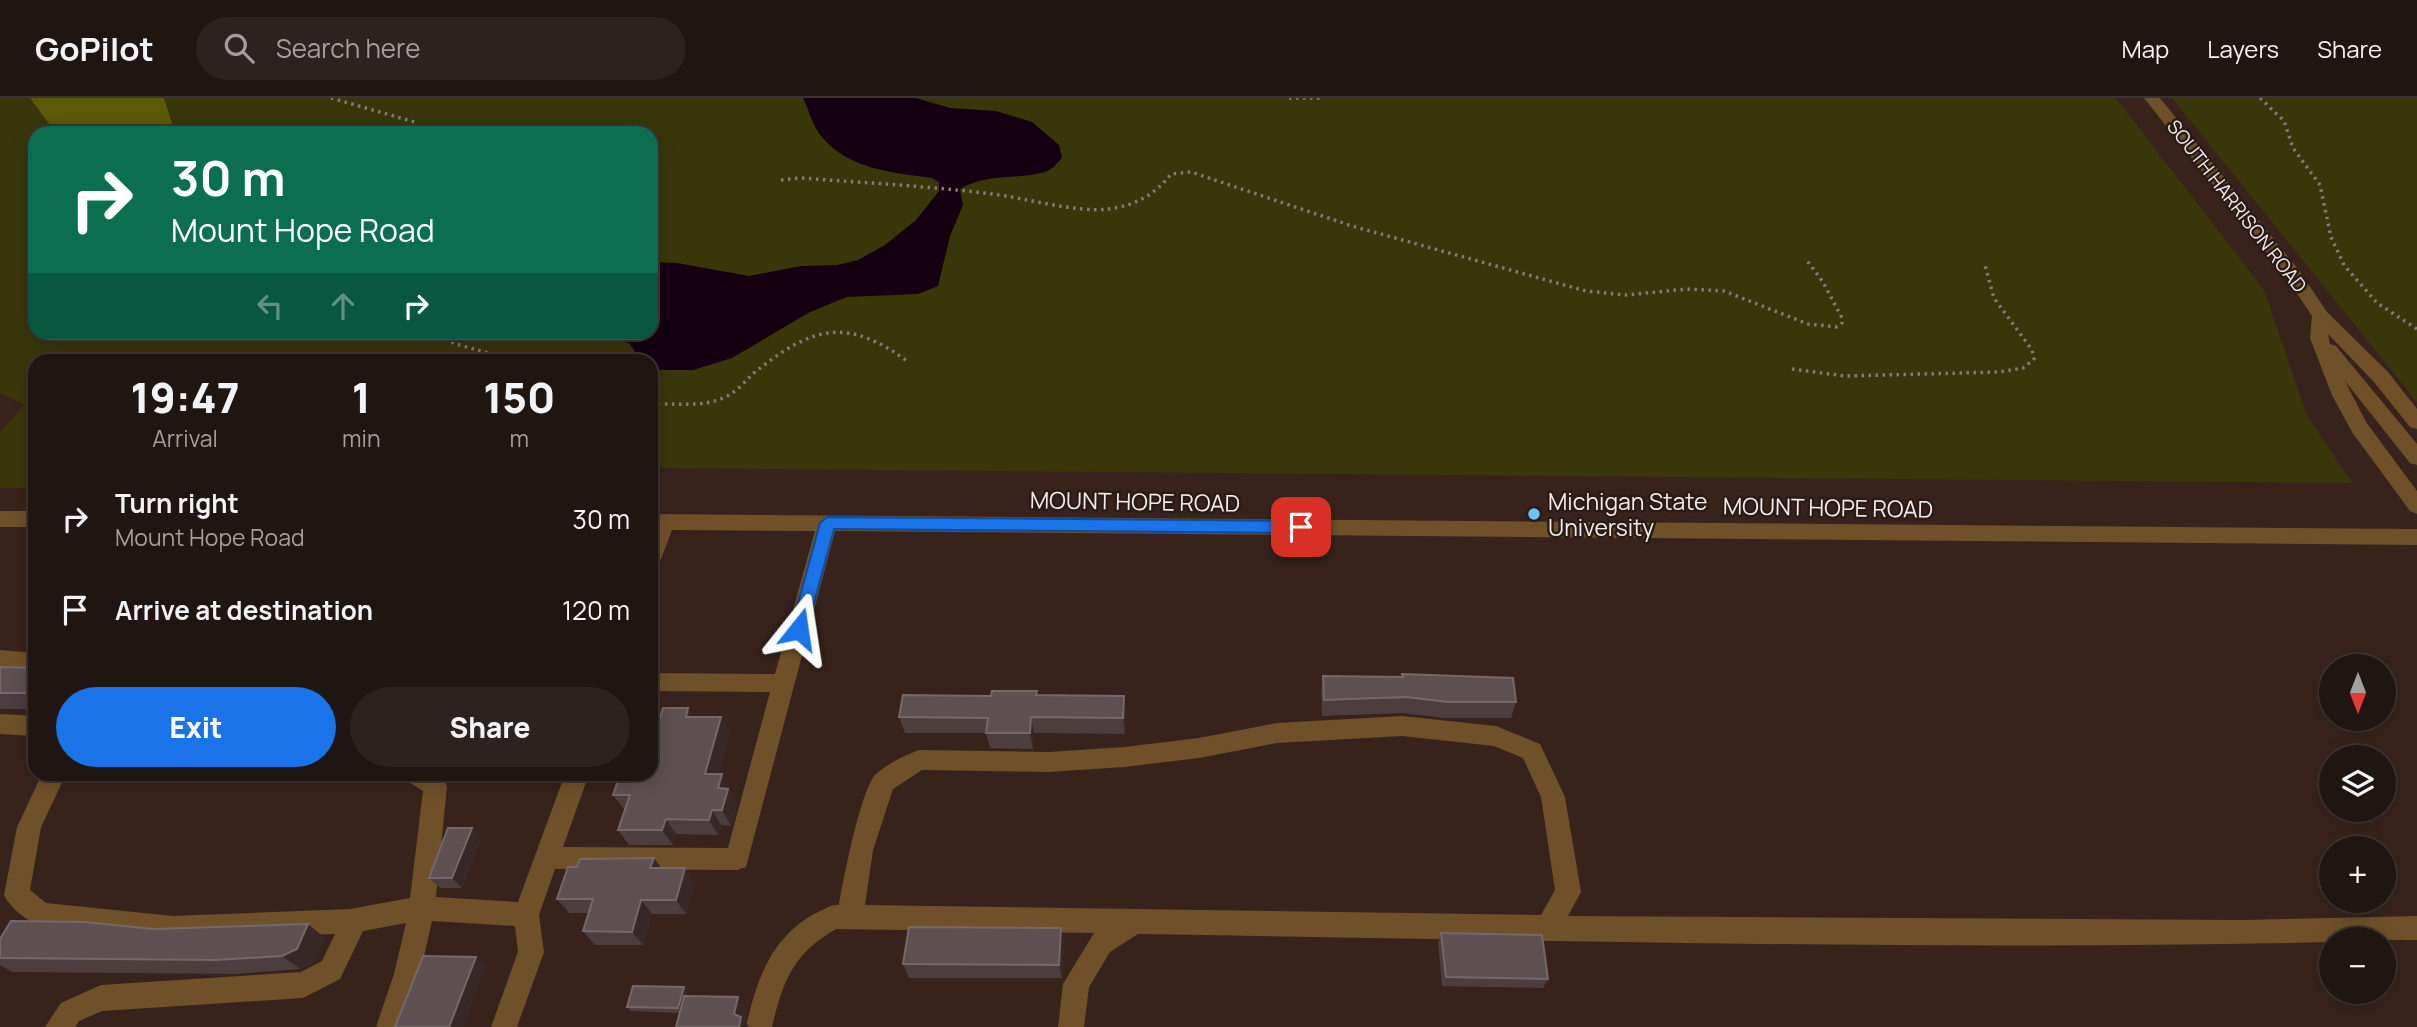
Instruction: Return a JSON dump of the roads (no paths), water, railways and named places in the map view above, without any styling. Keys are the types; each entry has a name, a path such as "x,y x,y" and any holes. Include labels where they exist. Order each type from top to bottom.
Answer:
{"street":[{"name":"SOUTH HARRISON ROAD","path":"2152,98 2292,273 2321,316 2381,377 2417,422"},
{"name":"SOUTH HARRISON ROAD","path":"2321,316 2319,338 2341,395 2359,427 2417,506"},
{"path":"2319,338 2417,458"},
{"path":"0,519 28,519"},
{"name":"MOUNT HOPE ROAD","path":"658,522 2417,537"},
{"path":"547,858 737,859 827,523"},
{"path":"0,659 28,661"},
{"path":"658,681 785,683"},
{"path":"0,724 28,726"},
{"path":"850,918 861,850 883,782 919,760 1074,760 1199,748 1276,733 1402,726 1496,737 1532,751 1553,797 1568,892 1547,929"},
{"path":"51,781 29,827 16,895 41,914 173,928 355,919 422,908 526,915"},
{"path":"389,1027 407,974 422,908 435,786 427,781"},
{"path":"504,1027 531,952 526,915 574,781"},
{"path":"759,1027 766,995 781,961 801,936 833,918 1547,929 2243,932 2417,928"},
{"path":"58,1027 70,1012 101,998 303,985 331,970 355,919"},
{"path":"1071,1027 1076,984 1101,943 1131,924"}],"place":[{"name":"Michigan State University","path":"1534,514"}]}
